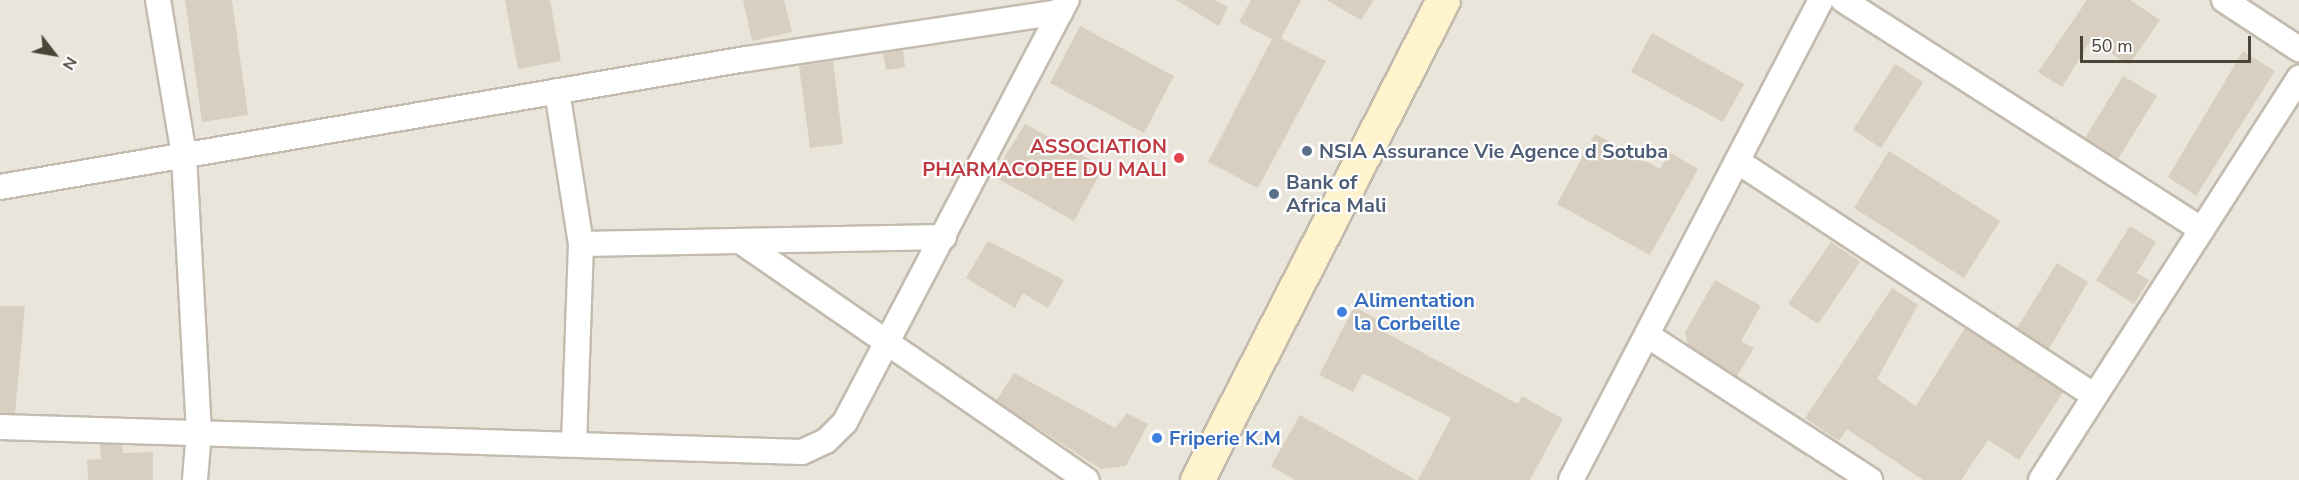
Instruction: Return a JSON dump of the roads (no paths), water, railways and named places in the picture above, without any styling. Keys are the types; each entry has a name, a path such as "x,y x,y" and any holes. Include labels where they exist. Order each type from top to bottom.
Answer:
{"main road":[{"path":"1197,480 1443,0"}],"street":[{"path":"158,0 184,156 199,431 195,480"},
{"path":"1571,480 1821,0"},
{"path":"1843,0 2202,230"},
{"path":"2224,0 2299,49"},
{"path":"0,187 1064,6"},
{"path":"0,427 199,431 802,452 826,441 845,422 1064,6"},
{"path":"2041,480 2299,78"},
{"path":"557,91 581,244 574,444"},
{"path":"1737,161 2095,396"},
{"path":"581,244 944,237"},
{"path":"740,242 1086,480"},
{"path":"1647,334 1870,480"}],"place":[{"name":"NSIA Assurance Vie Agence d Sotuba","path":"1307,151"},
{"name":"ASSOCIATION PHARMACOPEE DU MALI","path":"1179,158"},
{"name":"Bank of Africa Mali","path":"1274,194"},
{"name":"Alimentation la Corbeille","path":"1342,312"},
{"name":"Friperie K.M","path":"1157,438"}]}
